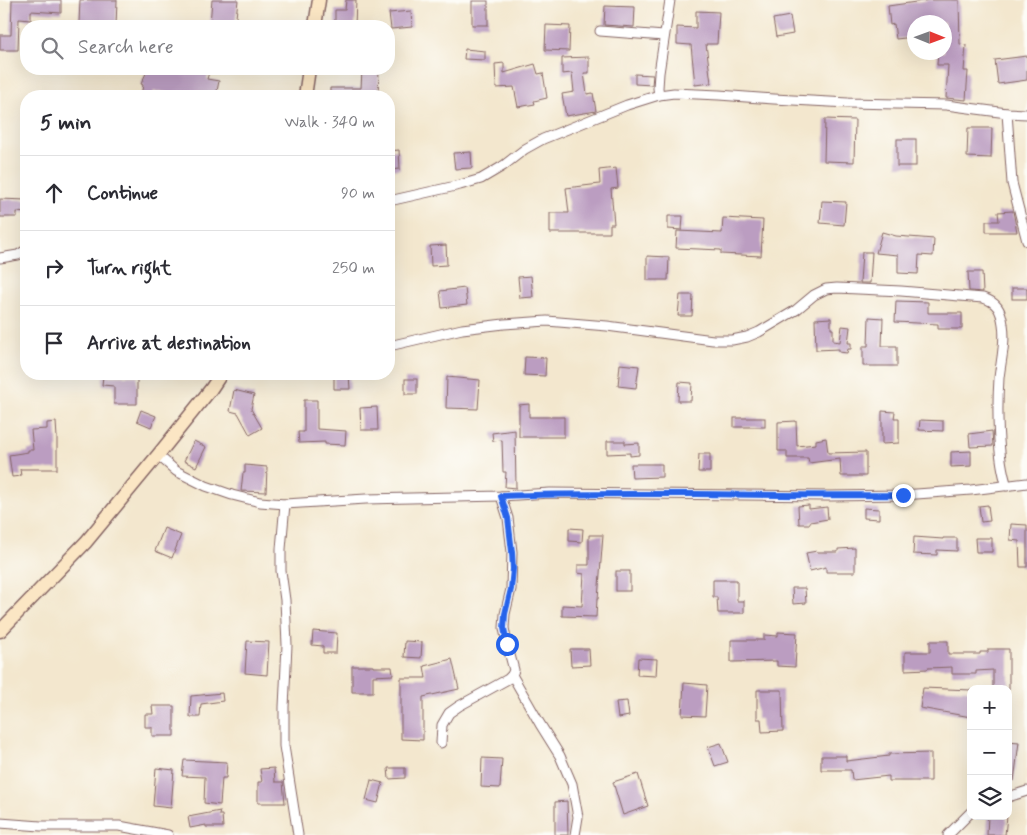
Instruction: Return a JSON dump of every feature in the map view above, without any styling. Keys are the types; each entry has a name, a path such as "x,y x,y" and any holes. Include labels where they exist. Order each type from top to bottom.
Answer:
{"main road":[{"path":"316,20 319,0"},
{"path":"306,90 308,75"},
{"path":"0,630 86,542 217,380"}],"street":[{"path":"659,96 658,88 670,0"},
{"path":"600,31 664,36"},
{"path":"395,200 481,179 543,139 627,105 674,93 848,103 946,105 1027,114"},
{"path":"1007,113 1012,184 1027,241"},
{"path":"0,258 20,254"},
{"path":"395,344 462,329 547,321 642,330 713,340 732,340 759,332 826,289 902,291 983,298 997,305 1003,323 1004,343 999,378 999,426 1003,474 1007,486"},
{"path":"158,454 176,471 206,486 260,502 285,504 590,493 903,495 1027,483"},
{"path":"442,743 442,724 449,713 508,679 514,670 504,628 513,569 508,518 501,496"},
{"path":"285,504 281,549 287,645 284,746 298,835"},
{"path":"512,675 560,756 572,784 578,817 575,835"},
{"path":"1012,795 1027,791"},
{"path":"948,835 967,816"},
{"path":"0,822 83,831 119,826 168,835"}],"building":[{"path":"12,0 61,0 61,13 31,11 31,20 19,19 18,50 0,50 0,35 11,35"},
{"path":"80,0 117,0 116,20 79,20"},
{"path":"212,0 238,0 236,20 210,20"},
{"path":"346,0 356,0 355,20 335,20 335,10 345,10"},
{"path":"930,0 959,0 960,44 966,45 964,71 968,71 966,100 946,98 948,65 937,65 937,60 952,60 952,15 907,15 907,38 896,39 894,24 890,25 888,6"},
{"path":"472,1 488,1 488,25 472,25"},
{"path":"605,6 635,7 634,27 604,25"},
{"path":"411,11 412,27 395,29 395,20 390,20 389,13"},
{"path":"696,11 719,12 717,44 706,44 711,83 695,85 691,45 677,44 677,27 696,28"},
{"path":"790,16 793,34 776,37 773,19"},
{"path":"546,25 570,26 569,51 545,50"},
{"path":"465,49 485,51 485,60 464,59"},
{"path":"1027,56 1027,80 998,84 995,60"},
{"path":"589,57 589,73 584,73 587,94 593,93 596,111 566,116 562,94 574,92 572,73 562,74 562,58"},
{"path":"504,63 504,73 535,64 538,74 543,73 547,98 534,101 535,104 518,107 514,87 496,88 495,64"},
{"path":"635,74 653,75 652,85 635,84"},
{"path":"145,75 208,75 207,79 219,81 217,90 142,90 143,85 141,84"},
{"path":"362,75 379,75 378,90 330,90 330,88 361,88"},
{"path":"825,119 855,120 854,162 824,161"},
{"path":"968,128 992,128 991,158 967,157"},
{"path":"897,139 916,139 916,166 897,166"},
{"path":"395,150 399,150 400,169 395,169"},
{"path":"471,152 472,168 455,169 453,153"},
{"path":"616,168 618,188 611,189 614,224 610,224 610,233 550,233 550,213 569,213 566,188 600,184 599,170"},
{"path":"0,199 20,200 20,212 17,212 17,217 0,217"},
{"path":"822,201 846,202 844,225 820,223"},
{"path":"1013,211 1017,232 986,232 986,221 999,221 998,212"},
{"path":"668,216 683,216 682,230 668,229"},
{"path":"723,218 763,220 761,256 721,254 721,250 676,248 677,231 722,233"},
{"path":"882,232 896,236 934,239 933,256 919,255 918,274 898,273 898,255 876,253"},
{"path":"446,245 447,265 431,266 430,246"},
{"path":"862,252 872,252 870,283 860,283"},
{"path":"647,256 669,257 668,280 647,280"},
{"path":"968,272 982,272 983,292 969,291"},
{"path":"531,276 533,297 520,298 518,277"},
{"path":"465,288 467,305 442,308 440,291"},
{"path":"1012,288 1027,288 1027,299 1012,299"},
{"path":"680,295 693,295 692,316 678,316"},
{"path":"896,301 928,302 928,313 962,313 962,329 938,329 938,324 895,322"},
{"path":"869,317 883,318 882,346 897,346 897,366 863,366 863,346 868,346"},
{"path":"831,318 833,341 840,342 842,326 850,327 848,343 851,343 851,349 848,349 847,353 839,352 839,349 816,350 815,319"},
{"path":"525,357 546,358 545,376 524,375"},
{"path":"620,364 639,366 636,388 618,386"},
{"path":"447,377 480,380 478,409 446,408"},
{"path":"405,379 417,379 417,394 405,394"},
{"path":"103,380 137,380 137,404 114,404 114,386 102,385"},
{"path":"334,380 349,380 350,389 334,389"},
{"path":"679,382 692,383 691,401 678,401"},
{"path":"234,390 254,395 251,409 262,428 250,435 238,413 230,411"},
{"path":"304,400 317,400 317,429 346,431 345,445 325,444 325,442 299,443 298,432 304,432"},
{"path":"529,404 529,417 564,417 564,437 519,437 519,405"},
{"path":"377,407 378,430 361,430 360,408"},
{"path":"141,410 156,416 151,427 137,421"},
{"path":"882,411 895,412 894,418 899,418 899,443 882,444"},
{"path":"734,418 765,418 765,427 734,427"},
{"path":"920,420 943,421 943,431 919,430"},
{"path":"796,421 797,446 816,444 816,440 826,438 828,453 866,452 866,476 841,476 840,459 809,463 808,458 787,458 787,451 778,451 778,422"},
{"path":"56,422 57,469 20,469 21,476 12,477 9,455 33,450 31,430 47,429 47,423"},
{"path":"515,430 516,488 505,487 506,472 503,472 502,440 493,441 492,433"},
{"path":"992,431 993,446 970,447 969,434"},
{"path":"194,441 206,447 196,467 184,461"},
{"path":"607,441 625,441 625,444 639,443 639,455 630,456 630,453 607,454"},
{"path":"971,451 971,466 951,467 951,452"},
{"path":"699,454 710,454 710,472 698,472"},
{"path":"631,464 662,464 662,477 632,478"},
{"path":"245,465 267,467 266,492 241,491"},
{"path":"809,505 809,509 827,507 828,519 810,522 810,524 799,524 798,506"},
{"path":"988,505 990,521 981,522 979,506"},
{"path":"864,508 879,509 879,519 864,518"},
{"path":"1011,524 1027,525 1027,567 1020,567 1019,541 1010,540"},
{"path":"164,528 181,535 172,558 155,551"},
{"path":"569,528 583,529 582,542 569,541"},
{"path":"589,535 603,535 596,617 562,616 562,605 582,606 584,574 578,573 578,565 589,565"},
{"path":"914,537 957,538 957,551 937,550 937,555 913,554"},
{"path":"975,538 992,538 992,552 976,552"},
{"path":"855,548 855,572 826,572 826,567 810,571 806,553 817,551 838,552 838,549"},
{"path":"616,571 630,571 630,591 616,591"},
{"path":"713,580 737,580 737,601 744,601 744,613 718,613 717,597 713,597"},
{"path":"792,588 805,588 806,603 793,604"},
{"path":"313,631 337,633 336,653 323,653 323,646 312,645"},
{"path":"778,632 797,633 795,667 777,666 777,661 731,662 731,640 764,640 764,635 778,636"},
{"path":"247,641 269,642 267,675 245,673"},
{"path":"405,641 422,642 421,658 404,657"},
{"path":"930,641 948,641 948,654 980,654 980,652 988,652 988,649 1009,649 1009,685 993,685 993,670 976,671 976,674 952,674 952,667 905,670 905,652 930,652"},
{"path":"570,649 589,649 590,665 571,666"},
{"path":"638,658 657,659 656,676 637,675"},
{"path":"452,659 459,689 423,697 423,740 401,739 401,678 426,678 424,666"},
{"path":"352,666 392,667 393,675 373,676 373,692 352,692"},
{"path":"684,683 707,685 705,716 682,715"},
{"path":"923,688 967,690 967,716 920,708"},
{"path":"757,690 782,690 783,731 762,732 761,719 757,719"},
{"path":"222,693 223,701 201,704 200,717 190,717 191,696"},
{"path":"627,701 629,716 618,718 616,702"},
{"path":"152,706 174,706 174,736 152,736 152,727 145,727 145,714 153,714"},
{"path":"1012,741 1019,742 1014,781 1012,781"},
{"path":"721,743 728,762 715,766 708,747"},
{"path":"931,753 931,781 889,781 889,776 852,780 851,770 821,770 821,756 846,756 846,761 889,756 889,754"},
{"path":"482,758 502,759 500,788 481,787"},
{"path":"184,760 227,762 226,778 222,778 220,805 204,803 205,777 182,776"},
{"path":"156,768 174,770 171,808 153,806"},
{"path":"274,768 275,782 283,782 285,803 258,803 258,782 262,782 260,769"},
{"path":"388,768 405,768 405,778 389,779"},
{"path":"638,774 648,806 623,815 613,782"},
{"path":"371,780 383,783 378,803 366,800"},
{"path":"567,801 568,835 555,835 555,802"},
{"path":"220,811 219,815 222,815 223,827 206,827 206,825 190,828 188,817"},
{"path":"988,820 1007,820 1005,835 987,835"}],"route":[{"path":"507,644 504,628 505,614 511,589 513,569 508,518 501,496 600,493 903,495"}]}
